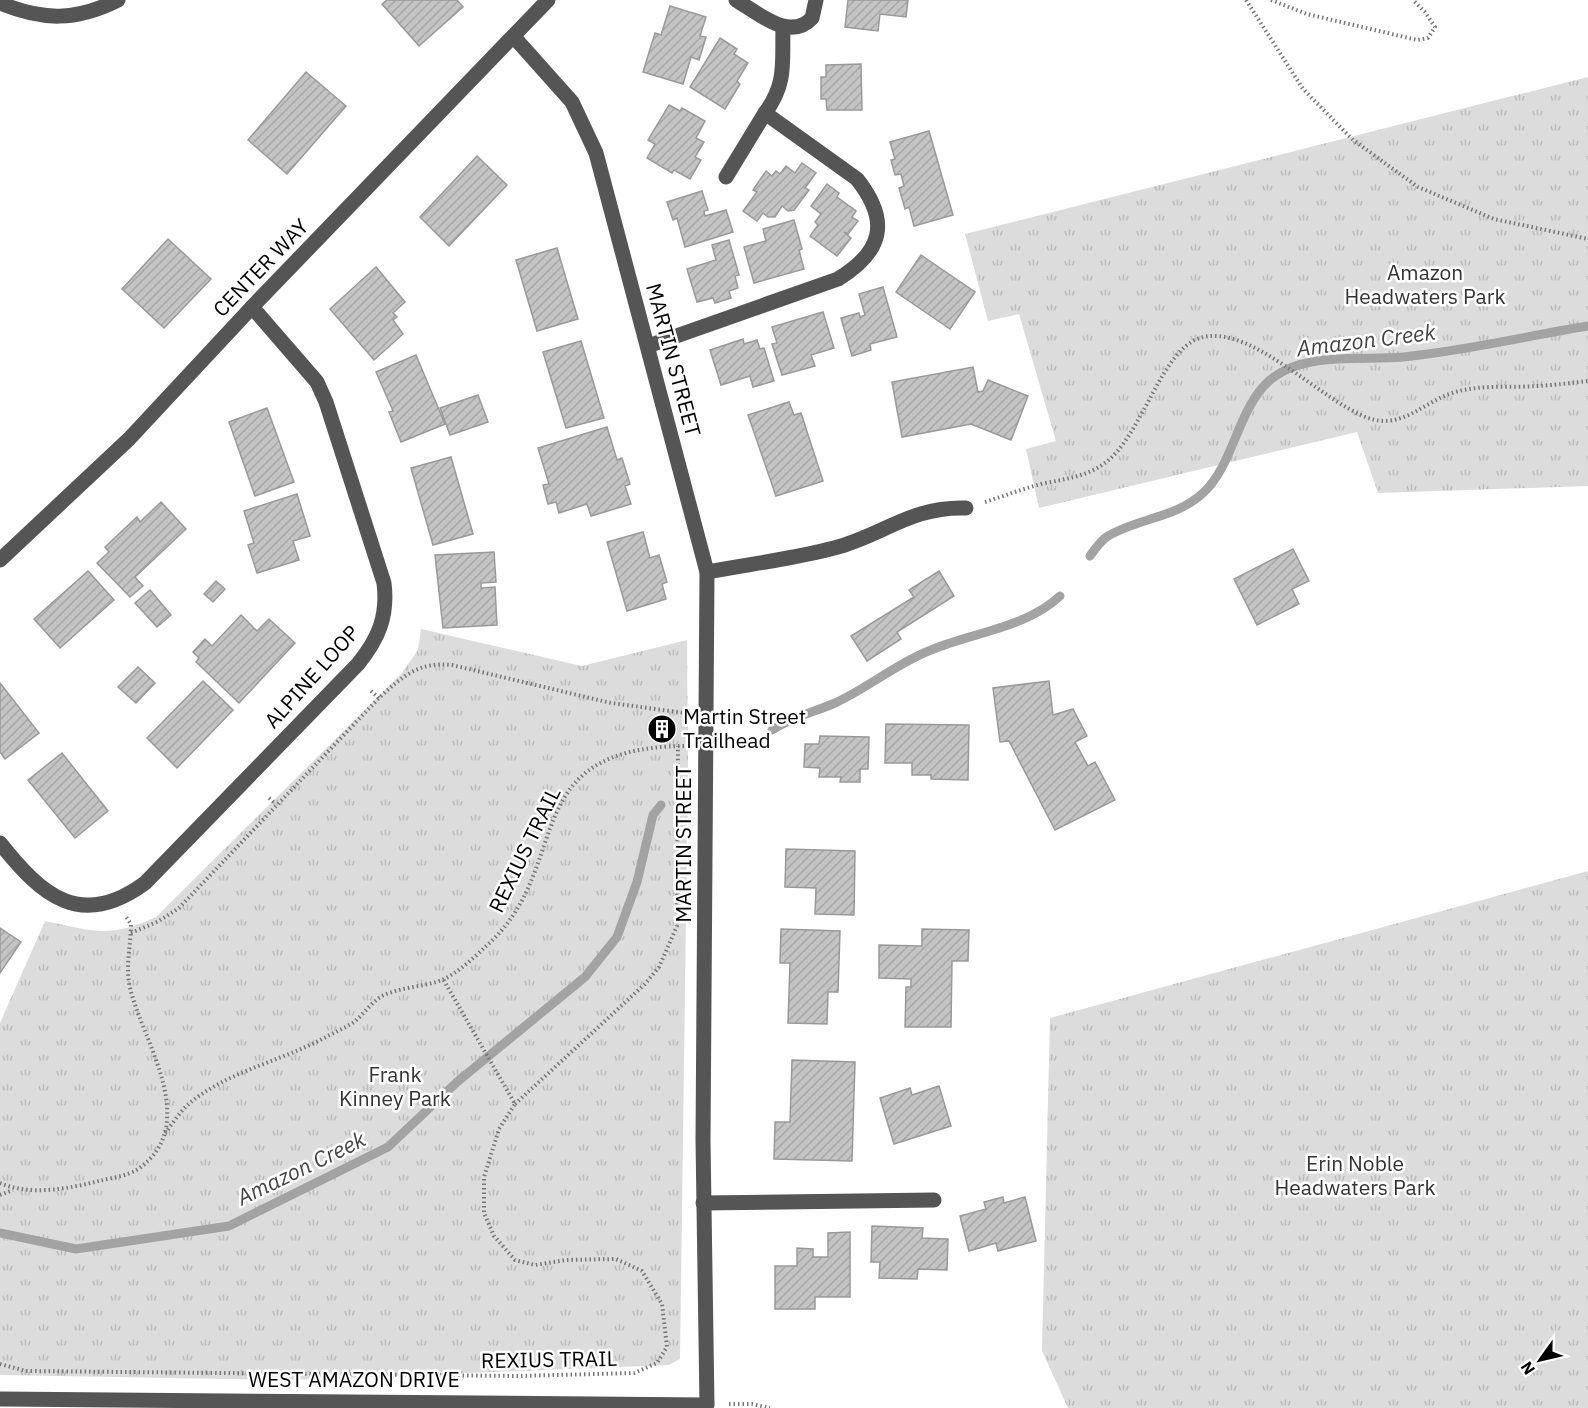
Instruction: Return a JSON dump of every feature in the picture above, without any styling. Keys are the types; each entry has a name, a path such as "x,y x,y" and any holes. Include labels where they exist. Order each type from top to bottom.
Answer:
{"street":[{"path":"0,3 28,14 50,18 77,14 118,0"},
{"name":"CENTER WAY","path":"0,560 43,523 129,439 252,307 548,0"},
{"path":"736,0 783,27 798,28 806,24 816,9 816,0"},
{"path":"726,177 778,94 781,83 783,27"},
{"name":"MARTIN STREET","path":"514,37 572,102 596,153 706,572 703,1203 707,1405"},
{"path":"648,346 838,279 857,267 872,251 877,228 872,201 861,184 765,112"},
{"name":"ALPINE LOOP","path":"0,843 32,881 46,893 66,902 84,906 116,901 145,883 358,664 372,647 383,625 387,603 384,583 326,402 316,382 252,307"},
{"path":"706,572 836,548 899,520 948,507 966,508"},
{"path":"703,1203 934,1200"},
{"name":"WEST AMAZON DRIVE","path":"0,1399 309,1404 707,1405"}],"path":[{"path":"1246,0 1303,88 1353,140 1418,187 1494,219 1588,239"},
{"path":"1271,0 1307,14 1367,29 1417,40 1428,38 1435,27 1413,0"},
{"path":"966,508 1034,486 1078,477 1107,462 1122,447 1179,352 1200,338 1223,337 1263,350 1350,411 1371,419 1390,420 1422,409 1452,393 1481,387 1588,381"},
{"path":"131,933 159,921 179,908 379,698 412,671 427,665 440,663 611,703 686,714"},
{"path":"371,691 379,698"},
{"name":"REXIUS TRAIL","path":"0,1184 15,1190 46,1190 82,1185 137,1170 153,1155 165,1133 190,1103 215,1086 353,1022 383,995 443,980 486,947 514,915 564,794 584,774 615,755 652,746 706,746"},
{"name":"REXIUS TRAIL","path":"0,1364 26,1371 518,1376 634,1373 657,1363 667,1347 662,1304 642,1271 616,1259 566,1260 536,1265 515,1260 494,1236 484,1213 484,1177 499,1129 515,1104 645,984 667,951 677,927 678,746"},
{"path":"269,798 276,804"},
{"path":"116,901 131,924 128,978 166,1091 165,1133"},
{"path":"443,980 496,1075 515,1104"},
{"path":"0,1195 15,1190"},
{"path":"707,1405 752,1404 770,1408"}],"green space":[{"name":"Amazon Headwaters Park","path":"1588,77 1588,486 1378,493 1357,432 1039,508 1026,449 1056,441 1019,314 988,321 965,234"},
{"name":"Frank Kinney Park","path":"421,629 582,666 687,640 688,765 680,1359 669,1365 291,1380 0,1375 0,1023 45,921 89,930 113,931 156,917 401,674 418,650"},
{"name":"Erin Noble Headwaters Park","path":"1588,871 1588,1408 1068,1408 1042,1351 1050,1018"}],"building":[{"path":"387,0 457,0 463,7 419,46 382,4"},
{"path":"848,0 908,0 906,17 880,14 878,31 845,27"},
{"path":"670,6 706,17 700,36 706,37 699,60 691,57 683,84 643,72 655,33 661,35"},
{"path":"720,38 737,49 734,54 748,63 737,81 740,84 725,109 690,87"},
{"path":"861,64 862,110 827,110 826,99 821,99 821,77 826,77 826,65"},
{"path":"306,72 346,106 287,174 248,140"},
{"path":"669,105 680,111 682,108 705,121 696,138 704,142 695,157 701,160 690,179 674,170 672,173 647,158 655,144 648,140"},
{"path":"929,131 953,215 914,226 909,207 905,209 899,188 904,186 901,174 895,175 891,160 895,159 890,142"},
{"path":"477,156 507,185 449,246 420,217"},
{"path":"802,163 816,173 805,188 809,190 794,210 788,211 782,206 775,217 768,217 763,213 757,221 743,211 757,192 753,190 766,171 772,176 776,171 780,174 786,166 795,173"},
{"path":"827,184 839,193 837,197 856,211 852,217 858,221 848,234 844,232 851,238 837,256 810,236 818,225 815,222 821,214 811,206"},
{"path":"702,191 708,210 704,211 705,216 726,210 733,232 685,247 677,218 673,220 667,202"},
{"path":"794,220 802,249 799,250 804,269 754,283 744,247 766,241 763,229"},
{"path":"168,239 211,279 164,328 122,289"},
{"path":"729,240 739,275 735,276 738,288 729,291 731,298 715,303 713,298 697,302 687,269 716,260 712,245"},
{"path":"557,248 578,319 537,331 516,260"},
{"path":"921,255 975,292 950,329 896,292"},
{"path":"376,267 405,302 393,313 397,317 393,320 403,334 374,360 330,309"},
{"path":"883,287 897,337 870,344 871,350 852,356 841,318 859,313 860,317 865,315 859,294"},
{"path":"823,312 834,348 811,355 815,366 782,375 772,344 777,343 772,327"},
{"path":"743,339 744,344 757,340 760,349 764,348 774,381 753,387 750,376 721,385 710,350"},
{"path":"581,341 604,418 566,428 543,352"},
{"path":"416,355 445,424 401,442 389,412 393,411 376,372"},
{"path":"973,367 978,392 983,391 988,380 1028,396 1011,440 971,424 902,437 892,382"},
{"path":"478,395 488,422 450,435 440,408"},
{"path":"789,402 794,415 801,413 823,481 776,496 748,415"},
{"path":"267,408 294,482 255,496 229,422"},
{"path":"607,427 617,460 622,458 630,484 625,486 631,504 591,516 587,504 559,513 556,502 548,504 543,485 549,484 538,448"},
{"path":"451,457 473,534 433,545 411,468"},
{"path":"297,494 310,536 293,541 299,560 257,573 248,545 254,543 244,511"},
{"path":"161,502 186,529 135,577 143,586 130,597 97,563 109,552 105,547 137,517 140,522"},
{"path":"643,532 650,558 659,555 667,582 662,584 666,599 627,611 607,542"},
{"path":"1293,549 1309,581 1292,589 1299,604 1257,625 1234,579"},
{"path":"494,552 496,582 481,583 481,588 495,587 497,625 443,628 435,555"},
{"path":"88,571 114,600 60,648 34,619"},
{"path":"939,571 954,596 897,632 901,639 867,661 851,636 914,597 909,590"},
{"path":"216,581 225,589 213,602 204,594"},
{"path":"150,590 171,615 157,627 135,603"},
{"path":"241,615 257,631 269,619 295,643 239,703 196,662 199,658 193,652 205,639 212,646"},
{"path":"138,667 155,683 136,703 118,687"},
{"path":"203,681 233,710 177,768 147,738"},
{"path":"1049,681 1053,715 1073,709 1087,736 1075,742 1088,766 1095,762 1115,800 1055,830 1009,741 1000,742 993,688"},
{"path":"0,683 39,733 5,759 0,752"},
{"path":"886,724 969,725 968,780 931,779 931,775 912,775 912,763 885,763"},
{"name":"Martin Street Trailhead","path":"661,725 669,726 669,735 662,735 655,740 650,733"},
{"path":"820,736 869,737 868,769 860,769 860,782 840,782 841,777 819,777 820,768 804,767 805,744 819,744"},
{"path":"62,753 108,811 75,838 28,780"},
{"path":"786,849 855,851 854,915 815,914 816,888 785,887"},
{"path":"0,928 21,942 0,973"},
{"path":"781,929 840,931 838,992 828,992 827,1024 788,1023 790,963 780,963"},
{"path":"922,929 969,930 968,961 952,961 951,1027 905,1027 906,987 911,987 911,979 879,978 879,945 922,946"},
{"path":"792,1060 855,1062 852,1161 774,1159 775,1122 790,1122"},
{"path":"939,1086 951,1126 894,1144 880,1098 910,1088 912,1095"},
{"path":"1003,1197 1004,1203 1025,1197 1036,1241 998,1251 996,1243 969,1251 960,1216 986,1209 984,1202"},
{"path":"872,1226 923,1228 922,1238 948,1239 947,1270 918,1269 917,1279 879,1278 880,1262 871,1262"},
{"path":"850,1232 850,1297 815,1297 815,1309 775,1309 775,1266 797,1266 797,1248 813,1249 813,1257 828,1257 828,1233"}],"waterway":[{"name":"Amazon Creek","path":"1090,556 1108,536 1181,508 1203,493 1222,468 1242,421 1259,392 1270,380 1284,371 1316,361 1403,357 1588,326"},
{"name":"Amazon Creek","path":"772,730 847,697 918,655 1016,622 1046,607 1060,596"},
{"name":"Amazon Creek","path":"0,1233 76,1249 229,1226 388,1147 457,1082 585,977 617,937 637,882 653,815 661,805"}],"place":[{"name":"Martin Street Trailhead","path":"662,729"}]}
